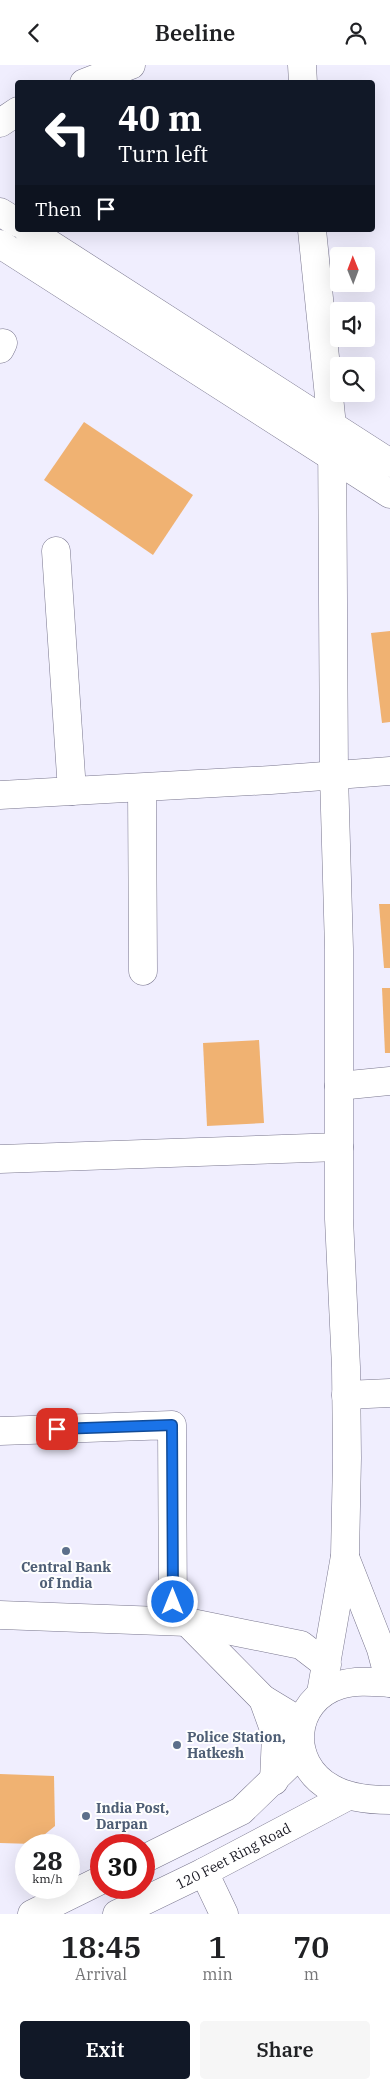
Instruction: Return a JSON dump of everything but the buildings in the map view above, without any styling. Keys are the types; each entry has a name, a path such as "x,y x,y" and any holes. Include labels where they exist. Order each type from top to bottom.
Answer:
{"street":[{"path":"92,80 131,65"},
{"path":"302,65 303,80"},
{"path":"0,123 15,113"},
{"path":"0,212 15,221"},
{"path":"31,232 390,463"},
{"path":"312,232 332,426 334,775 339,949 339,1219 346,1395 345,1556 321,1693"},
{"path":"0,244 390,494"},
{"path":"56,551 72,791"},
{"path":"0,795 390,771"},
{"path":"142,787 143,971"},
{"path":"339,1086 390,1081"},
{"path":"0,1159 339,1147"},
{"path":"346,1395 390,1393"},
{"path":"0,1431 172,1425 180,1622 263,1699 301,1722"},
{"path":"345,1556 381,1649 390,1683 365,1681 341,1684 321,1693 309,1707 301,1722 301,1753 314,1775 329,1787 348,1796 389,1804"},
{"path":"0,1615 180,1622 301,1645 327,1665"},
{"path":"263,1699 276,1735 274,1781"},
{"path":"155,1854 241,1811 301,1753"},
{"name":"120 Feet Ring Road","path":"117,1914 348,1796"},
{"path":"204,1871 224,1914"},
{"path":"32,1914 90,1885"}],"place":[{"name":"Central Bank of India","path":"66,1551"},
{"name":"Police Station, Hatkesh","path":"177,1745"},
{"name":"India Post, Darpan","path":"86,1816"}],"route":[{"path":"57,1429 172,1425 173,1602"}]}
